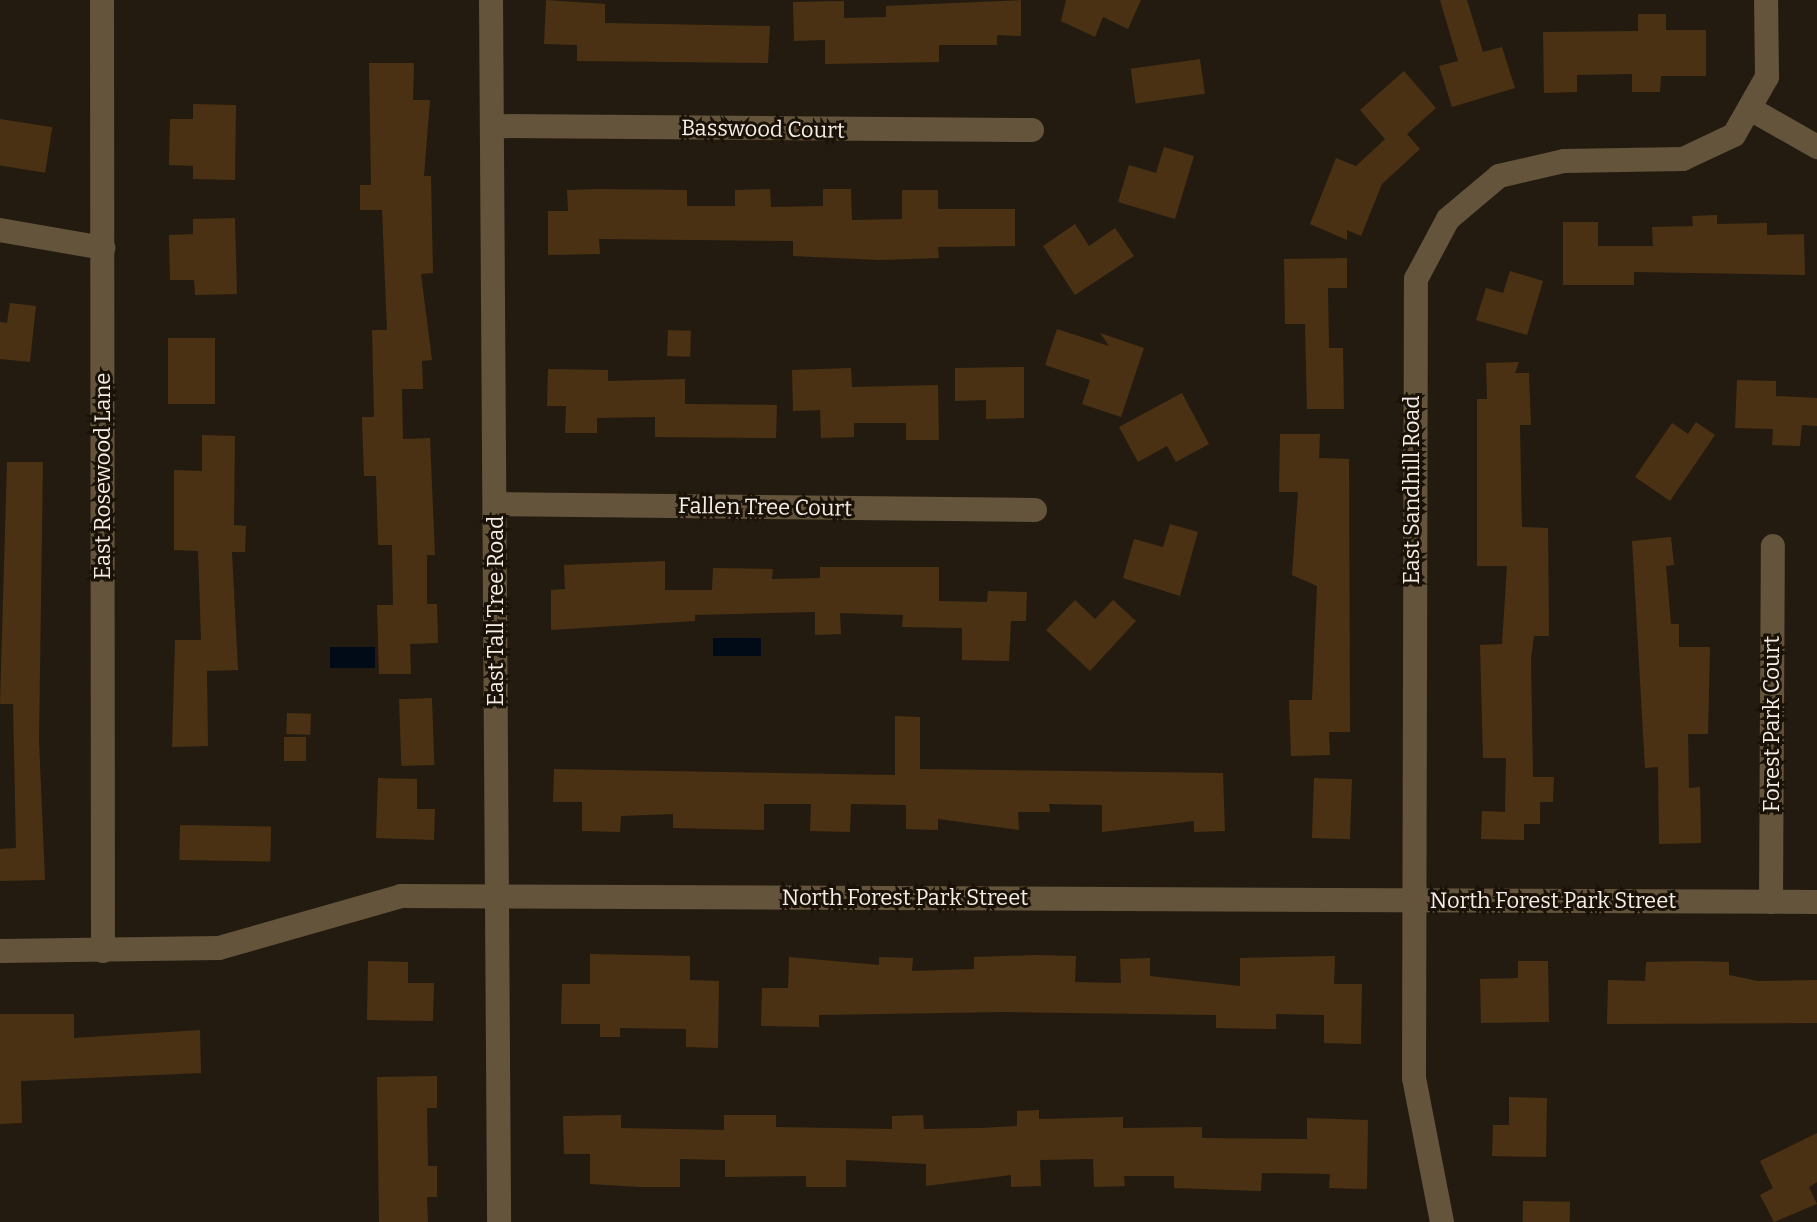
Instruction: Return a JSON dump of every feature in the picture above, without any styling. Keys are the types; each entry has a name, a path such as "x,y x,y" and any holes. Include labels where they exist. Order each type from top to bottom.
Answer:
{"street":[{"name":"East Rosewood Lane","path":"102,0 103,951"},
{"name":"East Tall Tree Road","path":"491,0 499,1222"},
{"name":"East Sandhill Road","path":"1442,1222 1417,1109 1411,298 1423,261 1448,219 1499,176 1564,161 1683,159 1734,135 1754,111 1767,77 1766,0"},
{"path":"1754,111 1817,147"},
{"name":"Basswood Court","path":"493,126 1032,130"},
{"path":"0,230 103,248"},
{"name":"Fallen Tree Court","path":"495,504 1035,510"},
{"name":"Forest Park Court","path":"1771,902 1773,546"},
{"name":"North Forest Park Street","path":"0,951 219,948 401,896 1817,902"}],"shaded area":[{"path":"713,638 761,638 761,656 713,656"},
{"path":"330,647 375,647 375,668 330,668"}],"building":[{"path":"546,0 605,4 605,23 770,26 768,63 577,61 577,45 544,44"},
{"path":"1021,0 1021,36 997,35 997,45 939,45 939,62 825,64 825,40 794,41 793,2 844,1 844,18 886,17 886,6"},
{"path":"1066,0 1141,0 1128,29 1103,17 1095,37 1061,21"},
{"path":"1440,0 1467,0 1483,52 1502,47 1515,88 1452,107 1439,66 1458,61"},
{"path":"1638,14 1666,14 1666,30 1706,30 1706,76 1661,76 1660,92 1632,92 1632,74 1577,75 1577,92 1544,93 1543,32 1638,31"},
{"path":"1200,59 1205,94 1136,103 1131,69"},
{"path":"369,63 414,63 413,100 430,100 424,176 431,176 433,273 421,274 432,360 422,361 423,389 402,389 403,439 430,438 435,555 427,555 427,604 437,604 438,643 410,644 411,674 379,674 377,605 393,605 392,545 378,545 376,476 364,476 362,417 374,417 372,330 387,330 382,210 360,210 360,185 371,185"},
{"path":"1404,71 1436,108 1407,134 1420,149 1382,184 1361,236 1347,230 1347,240 1310,224 1336,158 1356,166 1385,139 1360,110"},
{"path":"193,104 236,105 235,180 193,179 193,166 169,165 170,119 193,119"},
{"path":"0,119 52,127 45,173 0,166"},
{"path":"1164,147 1194,156 1175,219 1118,202 1129,165 1156,173"},
{"path":"770,189 771,207 823,206 823,189 851,189 852,220 902,219 902,190 938,190 938,209 1015,209 1015,246 938,247 939,258 879,260 793,256 793,241 599,239 600,254 548,255 548,211 568,211 567,190 687,190 687,206 735,206 735,190"},
{"path":"1717,215 1717,224 1767,223 1767,235 1804,234 1805,275 1634,272 1634,285 1563,285 1563,222 1598,222 1598,246 1653,246 1652,227 1693,226 1692,216"},
{"path":"235,218 237,294 195,295 194,280 170,280 169,235 193,234 193,219"},
{"path":"1075,224 1089,246 1115,228 1134,256 1075,295 1043,246"},
{"path":"1347,258 1347,288 1328,288 1329,348 1343,348 1344,409 1307,409 1305,324 1285,324 1284,259"},
{"path":"1510,271 1543,281 1527,335 1476,320 1486,288 1503,293"},
{"path":"10,303 36,306 30,362 0,359 0,322 7,323"},
{"path":"1057,329 1109,346 1100,333 1144,348 1121,417 1082,404 1090,380 1045,365"},
{"path":"668,330 691,331 690,357 667,356"},
{"path":"168,338 215,338 215,404 168,404"},
{"path":"1519,362 1515,373 1529,373 1531,425 1520,425 1522,527 1548,528 1549,636 1534,636 1531,659 1533,777 1554,777 1553,802 1540,802 1540,824 1524,824 1524,840 1481,839 1482,811 1505,812 1506,758 1483,758 1480,645 1502,644 1507,566 1477,566 1477,399 1487,399 1486,363"},
{"path":"1024,367 1024,418 986,419 986,400 955,401 955,368"},
{"path":"851,368 852,387 938,385 939,440 906,440 906,423 854,423 854,437 821,438 820,410 793,411 792,370"},
{"path":"548,369 608,370 608,381 685,379 685,404 777,405 776,438 655,437 655,417 597,418 597,433 565,433 566,406 547,406"},
{"path":"1737,380 1776,381 1776,396 1817,398 1817,426 1802,425 1800,446 1772,445 1773,429 1735,428"},
{"path":"1182,393 1209,444 1176,462 1167,446 1138,462 1119,427"},
{"path":"1696,422 1715,435 1670,501 1635,477 1672,423 1688,434"},
{"path":"1280,434 1320,434 1319,458 1349,459 1350,732 1329,732 1330,755 1291,756 1289,700 1312,700 1317,586 1292,575 1298,492 1279,492"},
{"path":"202,435 235,436 234,525 246,526 245,552 232,552 238,670 207,671 208,746 172,747 175,640 201,640 198,551 174,550 174,470 202,471"},
{"path":"7,462 43,462 39,740 45,880 0,881 0,849 16,848 13,704 0,704"},
{"path":"1170,524 1198,532 1180,596 1123,578 1134,539 1163,547"},
{"path":"1671,537 1674,565 1666,566 1671,624 1679,624 1679,647 1710,647 1708,734 1688,734 1689,788 1700,787 1701,843 1659,844 1658,767 1645,768 1632,541"},
{"path":"665,561 665,590 712,590 713,568 773,569 772,579 820,578 820,567 939,567 939,601 987,602 988,591 1027,592 1026,621 1011,621 1009,661 962,660 962,628 902,627 903,615 840,613 841,634 815,635 815,612 695,615 695,621 551,630 551,590 565,589 564,565"},
{"path":"1075,600 1095,619 1113,600 1136,621 1090,671 1046,630"},
{"path":"432,698 434,765 401,766 399,699"},
{"path":"287,713 311,714 310,735 286,734"},
{"path":"895,716 920,717 920,769 1223,773 1225,831 1194,832 1194,821 1102,832 1102,805 1049,804 1050,812 1018,812 1019,830 938,819 938,830 906,829 906,805 851,804 850,832 810,831 811,804 764,804 764,830 673,828 673,814 621,816 620,832 582,831 582,802 553,802 554,769 895,775"},
{"path":"284,737 306,737 306,761 284,761"},
{"path":"378,778 417,779 417,809 435,809 434,840 376,838"},
{"path":"1314,778 1352,779 1350,839 1312,838"},
{"path":"180,825 271,827 270,862 179,860"},
{"path":"590,954 690,956 690,980 719,981 718,1048 686,1047 686,1029 620,1028 620,1037 600,1037 600,1024 561,1024 562,984 590,984"},
{"path":"1076,956 1075,982 1121,983 1120,959 1150,958 1150,976 1240,986 1240,958 1335,956 1334,984 1362,984 1361,1044 1324,1043 1324,1015 1276,1014 1276,1029 1216,1028 1216,1015 1005,1012 819,1015 819,1027 761,1026 762,988 788,988 789,957 879,965 879,957 913,958 912,971 974,969 974,957"},
{"path":"368,961 408,962 408,983 434,983 433,1021 367,1020"},
{"path":"1518,961 1548,961 1549,1022 1481,1023 1480,979 1518,978"},
{"path":"1646,962 1729,962 1729,975 1758,981 1817,980 1817,1023 1607,1024 1608,980 1645,981"},
{"path":"0,1014 74,1014 74,1038 200,1030 201,1073 21,1081 22,1123 0,1124"},
{"path":"437,1076 437,1108 427,1108 428,1166 437,1166 437,1197 427,1197 428,1222 379,1222 377,1077"},
{"path":"1509,1097 1547,1098 1546,1157 1492,1156 1493,1125 1509,1125"},
{"path":"1039,1110 1039,1119 1123,1117 1123,1128 1202,1127 1202,1138 1307,1139 1307,1118 1368,1120 1367,1189 1329,1188 1330,1174 1262,1173 1261,1191 1174,1188 1174,1176 1124,1176 1125,1186 1094,1187 1093,1159 1040,1160 1041,1186 1011,1187 1011,1175 926,1186 926,1164 846,1160 846,1187 806,1187 806,1176 725,1177 725,1160 680,1159 680,1187 640,1187 590,1184 590,1154 564,1154 563,1116 621,1115 621,1128 724,1130 724,1115 776,1115 776,1127 892,1129 892,1116 923,1115 924,1129 1017,1126 1017,1111"},
{"path":"1817,1133 1817,1182 1809,1187 1817,1204 1774,1222 1760,1195 1773,1188 1760,1161"},
{"path":"1523,1201 1570,1202 1570,1222 1523,1222"}]}
